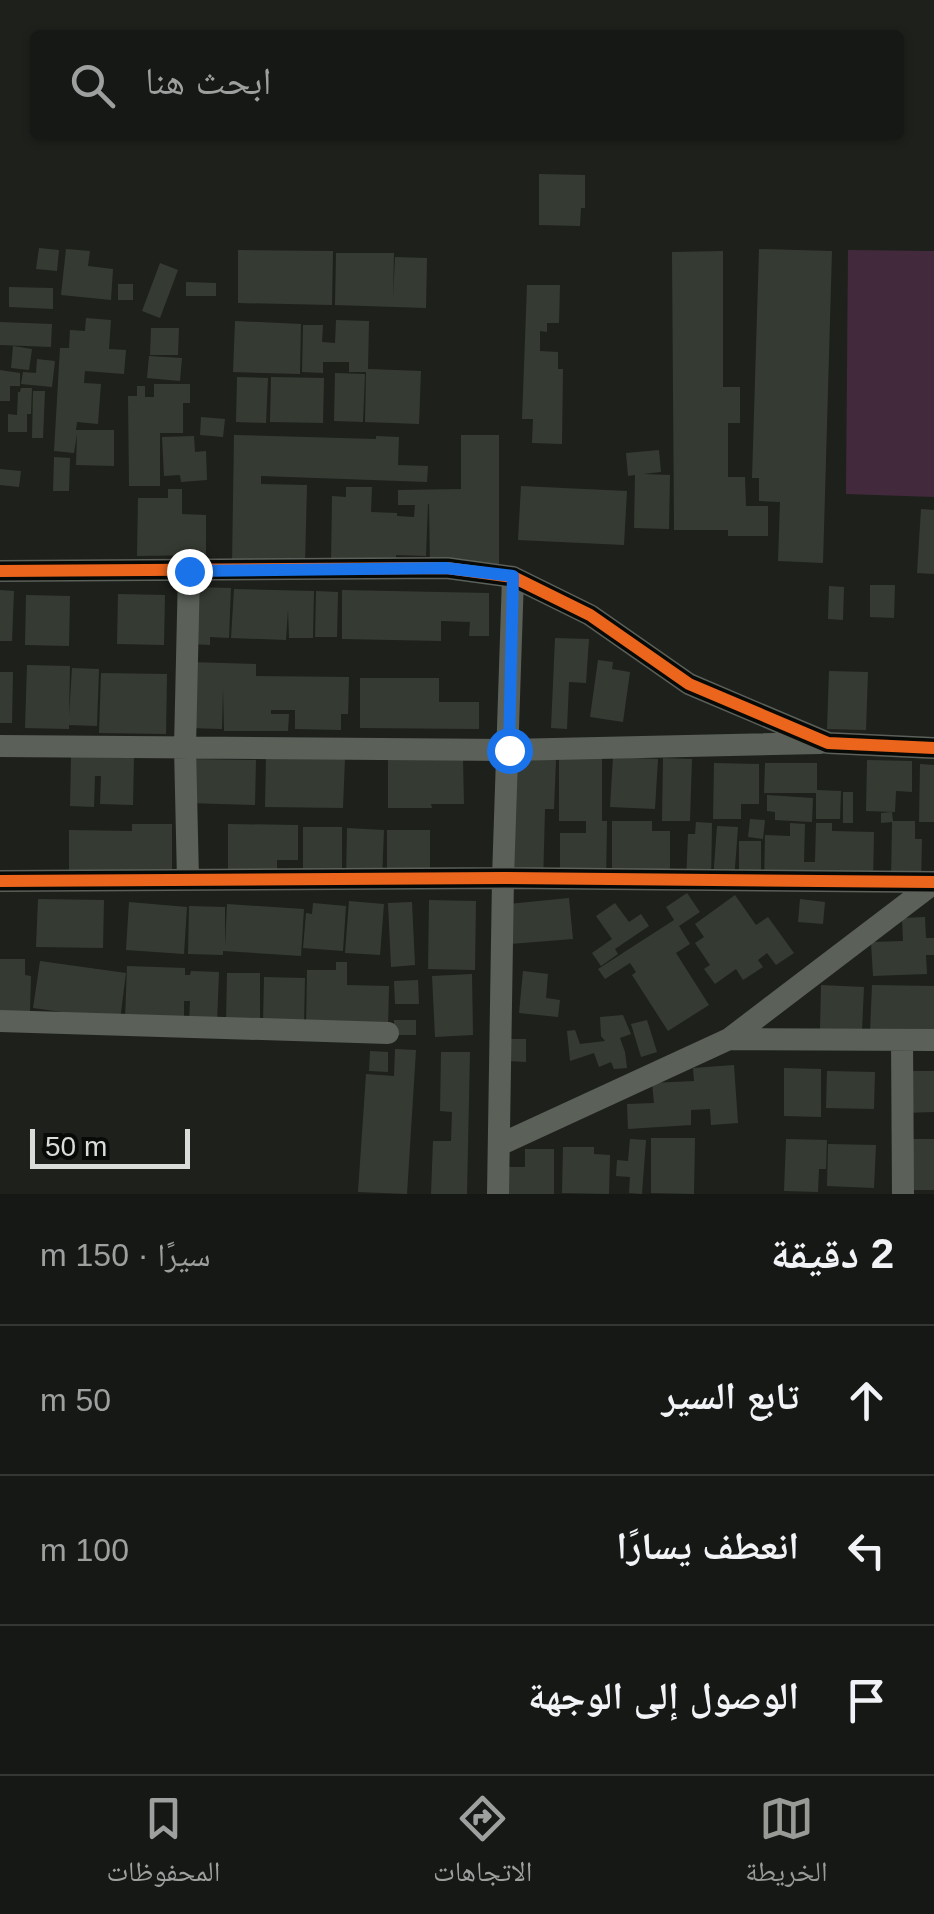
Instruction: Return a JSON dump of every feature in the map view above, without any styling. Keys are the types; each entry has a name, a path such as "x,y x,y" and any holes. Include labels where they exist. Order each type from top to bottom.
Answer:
{"street":[{"path":"0,571 446,568 513,576 590,615 689,684 828,743"},
{"path":"188,880 185,748 189,571"},
{"path":"498,1194 513,576"},
{"path":"0,746 509,750 828,743 934,748"},
{"path":"0,881 503,878 934,883"},
{"path":"499,1146 730,1039 934,883"},
{"path":"0,1021 388,1034"},
{"path":"730,1039 934,1040"},
{"path":"902,1040 903,1194"}],"shaded area":[{"path":"848,250 934,251 934,497 846,494"}],"building":[{"path":"539,174 585,175 585,208 581,208 580,226 539,225"},
{"path":"39,248 59,250 57,271 36,269"},
{"path":"66,249 90,251 88,266 113,269 111,300 61,295"},
{"path":"759,249 832,251 823,563 778,561 780,502 759,501 759,478 752,478"},
{"path":"238,250 333,251 332,305 238,303"},
{"path":"723,251 723,387 740,387 740,423 728,423 728,477 745,477 746,506 768,506 768,536 728,536 728,530 674,530 672,252"},
{"path":"336,253 394,253 393,298 395,257 427,258 426,308 335,305"},
{"path":"160,263 178,270 160,318 142,311"},
{"path":"186,282 216,283 216,296 186,296"},
{"path":"118,284 133,284 133,300 118,300"},
{"path":"527,285 560,285 559,323 547,323 547,332 540,331 540,351 558,352 558,369 563,369 562,444 532,443 533,419 522,419"},
{"path":"9,287 53,288 53,309 9,307"},
{"path":"86,318 111,320 109,349 126,350 124,374 85,371 84,383 101,384 98,424 77,422 76,430 114,430 114,466 76,465 77,434 74,453 54,451 60,348 69,348 70,330 85,331"},
{"path":"336,320 369,321 368,369 421,371 419,424 365,422 366,372 349,372 349,362 323,362 323,373 302,372 303,325 323,325 322,342 335,343"},
{"path":"235,321 301,324 300,374 233,372"},
{"path":"0,322 52,324 51,347 0,345"},
{"path":"151,328 179,328 178,355 150,355"},
{"path":"13,346 32,349 29,370 11,368"},
{"path":"149,356 182,358 180,381 147,378"},
{"path":"37,359 55,361 52,387 21,384 23,372 36,373"},
{"path":"0,370 20,373 20,386 10,386 10,401 0,401"},
{"path":"335,373 365,374 363,422 334,421"},
{"path":"237,377 268,378 266,423 236,422"},
{"path":"271,377 324,378 323,423 270,422"},
{"path":"154,384 190,384 190,403 183,403 183,433 160,433 160,486 129,486 128,396 137,396 137,386 145,386 145,397 154,397"},
{"path":"21,388 32,388 27,432 8,432 8,414 17,415"},
{"path":"33,391 45,391 43,438 32,438"},
{"path":"201,417 225,419 223,437 200,435"},
{"path":"234,435 399,437 398,465 428,466 427,482 261,476 261,484 307,485 305,564 232,563"},
{"path":"461,435 499,435 499,566 430,566 429,504 426,556 396,555 396,566 331,565 332,496 346,497 346,487 372,487 371,512 414,517 415,505 398,505 398,490 461,489"},
{"path":"194,436 195,452 206,451 207,480 181,482 180,475 164,476 162,437"},
{"path":"659,450 661,472 643,474 670,475 669,529 634,528 635,475 628,476 626,453"},
{"path":"54,457 70,458 69,491 53,491"},
{"path":"0,469 21,471 19,487 0,485"},
{"path":"521,486 627,491 624,545 518,540"},
{"path":"168,489 182,489 182,514 206,515 206,555 137,556 138,498 168,498"},
{"path":"921,509 934,510 934,574 917,573"},
{"path":"870,585 895,585 894,618 870,617"},
{"path":"829,586 844,587 843,620 828,619"},
{"path":"191,587 231,588 229,638 210,637 210,645 190,644"},
{"path":"234,589 314,591 313,638 289,638 288,610 286,640 231,638"},
{"path":"0,590 14,591 12,641 0,641"},
{"path":"342,590 489,593 489,636 469,636 470,622 441,621 441,641 342,639"},
{"path":"316,591 338,592 337,637 315,637"},
{"path":"118,594 165,595 164,645 117,644"},
{"path":"26,595 70,596 69,646 25,645"},
{"path":"555,638 589,639 586,683 569,682 567,729 551,728"},
{"path":"598,660 613,662 612,669 630,672 623,722 590,717"},
{"path":"190,662 256,664 256,676 349,677 348,714 341,714 341,730 295,729 295,710 271,710 271,714 289,714 288,731 224,731 223,689 222,729 189,728"},
{"path":"27,665 70,666 69,716 72,668 99,669 97,726 25,728"},
{"path":"829,671 868,672 866,730 827,729"},
{"path":"0,672 13,672 12,723 0,723"},
{"path":"101,673 167,674 166,734 99,733"},
{"path":"360,678 439,678 439,702 479,702 479,729 360,728"},
{"path":"266,756 345,758 343,808 265,807"},
{"path":"71,757 134,757 133,805 100,804 101,776 95,776 94,807 70,806"},
{"path":"559,757 602,757 606,883 560,883 560,833 586,833 586,821 559,821"},
{"path":"613,757 658,759 655,809 610,807"},
{"path":"505,758 556,760 554,809 545,809 543,885 503,884"},
{"path":"663,758 692,759 690,821 662,821"},
{"path":"187,759 256,760 255,805 186,803"},
{"path":"388,759 463,759 464,804 388,808"},
{"path":"867,760 912,761 912,792 896,791 895,812 866,811"},
{"path":"714,763 759,764 759,804 741,804 741,819 713,819"},
{"path":"765,763 817,763 817,790 841,791 840,819 816,819 816,793 764,793"},
{"path":"920,764 934,765 934,822 919,822"},
{"path":"843,792 853,792 853,823 843,823"},
{"path":"767,795 813,798 812,822 775,820 775,812 767,811"},
{"path":"892,812 893,821 915,821 915,839 922,839 921,883 891,882 892,822 881,823 881,813"},
{"path":"750,819 765,820 763,839 748,837"},
{"path":"612,821 652,821 652,831 670,831 670,879 612,882"},
{"path":"696,822 712,823 711,883 686,883 688,834 695,834"},
{"path":"790,823 805,824 804,862 815,862 816,823 832,823 832,831 874,832 873,885 764,884 765,835 790,836"},
{"path":"132,824 172,824 172,875 69,874 69,830 132,831"},
{"path":"228,824 298,825 298,860 277,860 277,872 228,871"},
{"path":"717,826 738,827 734,881 713,880"},
{"path":"303,827 342,827 342,875 303,875"},
{"path":"347,828 384,830 382,880 346,879"},
{"path":"387,830 430,830 430,882 387,881"},
{"path":"739,841 761,841 761,881 739,881"},
{"path":"687,893 700,912 679,926 690,944 676,953 709,1005 668,1031 632,975 636,972 630,963 605,979 598,969 674,920 666,907"},
{"path":"735,895 756,925 768,917 794,953 776,965 767,953 758,960 763,967 743,980 736,969 715,984 704,969 710,965 695,943 704,937 695,924"},
{"path":"569,898 573,939 510,944 498,905"},
{"path":"38,899 104,900 103,948 36,947"},
{"path":"800,899 825,902 823,924 798,922"},
{"path":"429,900 476,901 475,970 428,969"},
{"path":"349,901 384,904 380,955 345,953"},
{"path":"129,902 187,907 184,954 126,950"},
{"path":"412,902 415,965 391,967 388,903"},
{"path":"313,903 346,906 343,951 303,948 306,913 312,914"},
{"path":"615,903 629,922 641,914 649,926 615,949 618,954 601,966 592,953 612,939 596,916"},
{"path":"227,904 304,909 301,956 223,951 223,955 188,954 189,906 225,907 225,947"},
{"path":"925,917 926,938 934,938 934,955 926,955 927,974 873,976 871,942 903,941 902,918"},
{"path":"0,959 25,959 25,975 31,976 30,1012 0,1012"},
{"path":"40,961 126,973 120,1020 33,1008"},
{"path":"336,962 347,962 347,985 389,986 388,1029 306,1027 307,970 336,970"},
{"path":"127,966 185,968 185,975 191,971 219,972 217,1023 189,1022 190,1001 184,1001 184,1022 125,1020"},
{"path":"523,971 548,974 546,998 560,1000 558,1017 519,1013"},
{"path":"227,973 260,973 260,1023 226,1023"},
{"path":"472,974 473,1035 435,1037 432,976"},
{"path":"264,977 305,978 304,1026 263,1025"},
{"path":"418,980 419,1004 395,1004 394,981"},
{"path":"821,985 864,987 862,1031 820,1029"},
{"path":"872,985 934,986 934,1029 870,1032"},
{"path":"623,1015 631,1034 620,1038 627,1068 614,1069 611,1062 599,1067 594,1053 570,1061 567,1031 575,1030 580,1044 605,1041 600,1017"},
{"path":"394,1020 416,1020 416,1035 394,1035"},
{"path":"647,1020 657,1052 641,1057 631,1024"},
{"path":"507,1039 526,1039 526,1062 506,1061"},
{"path":"395,1049 416,1050 407,1194 358,1192 366,1074 394,1076"},
{"path":"370,1051 388,1052 388,1072 369,1071"},
{"path":"441,1052 470,1052 467,1194 431,1194 433,1141 451,1141 452,1112 440,1111"},
{"path":"734,1065 738,1123 711,1125 710,1109 691,1110 691,1125 628,1129 627,1104 654,1103 652,1083 694,1081 693,1068"},
{"path":"784,1068 821,1069 821,1117 784,1116"},
{"path":"827,1071 875,1072 874,1109 826,1108"},
{"path":"903,1071 934,1071 934,1112 904,1113"},
{"path":"651,1138 695,1138 694,1194 651,1193"},
{"path":"630,1139 646,1140 642,1194 629,1193 630,1177 616,1176 617,1160 628,1161"},
{"path":"786,1139 827,1140 826,1169 819,1169 818,1192 784,1191"},
{"path":"902,1139 934,1139 934,1190 902,1190"},
{"path":"828,1144 876,1145 874,1188 827,1186"},
{"path":"563,1147 594,1147 594,1154 610,1155 609,1194 562,1193"},
{"path":"525,1149 554,1149 554,1194 500,1194 499,1167 525,1167"}],"cycle path":[{"path":"0,571 447,568 513,577 590,615 689,684 828,743 934,748"},
{"path":"0,881 503,878 934,882"}],"route":[{"path":"189,571 446,568 513,576 509,750"}]}
